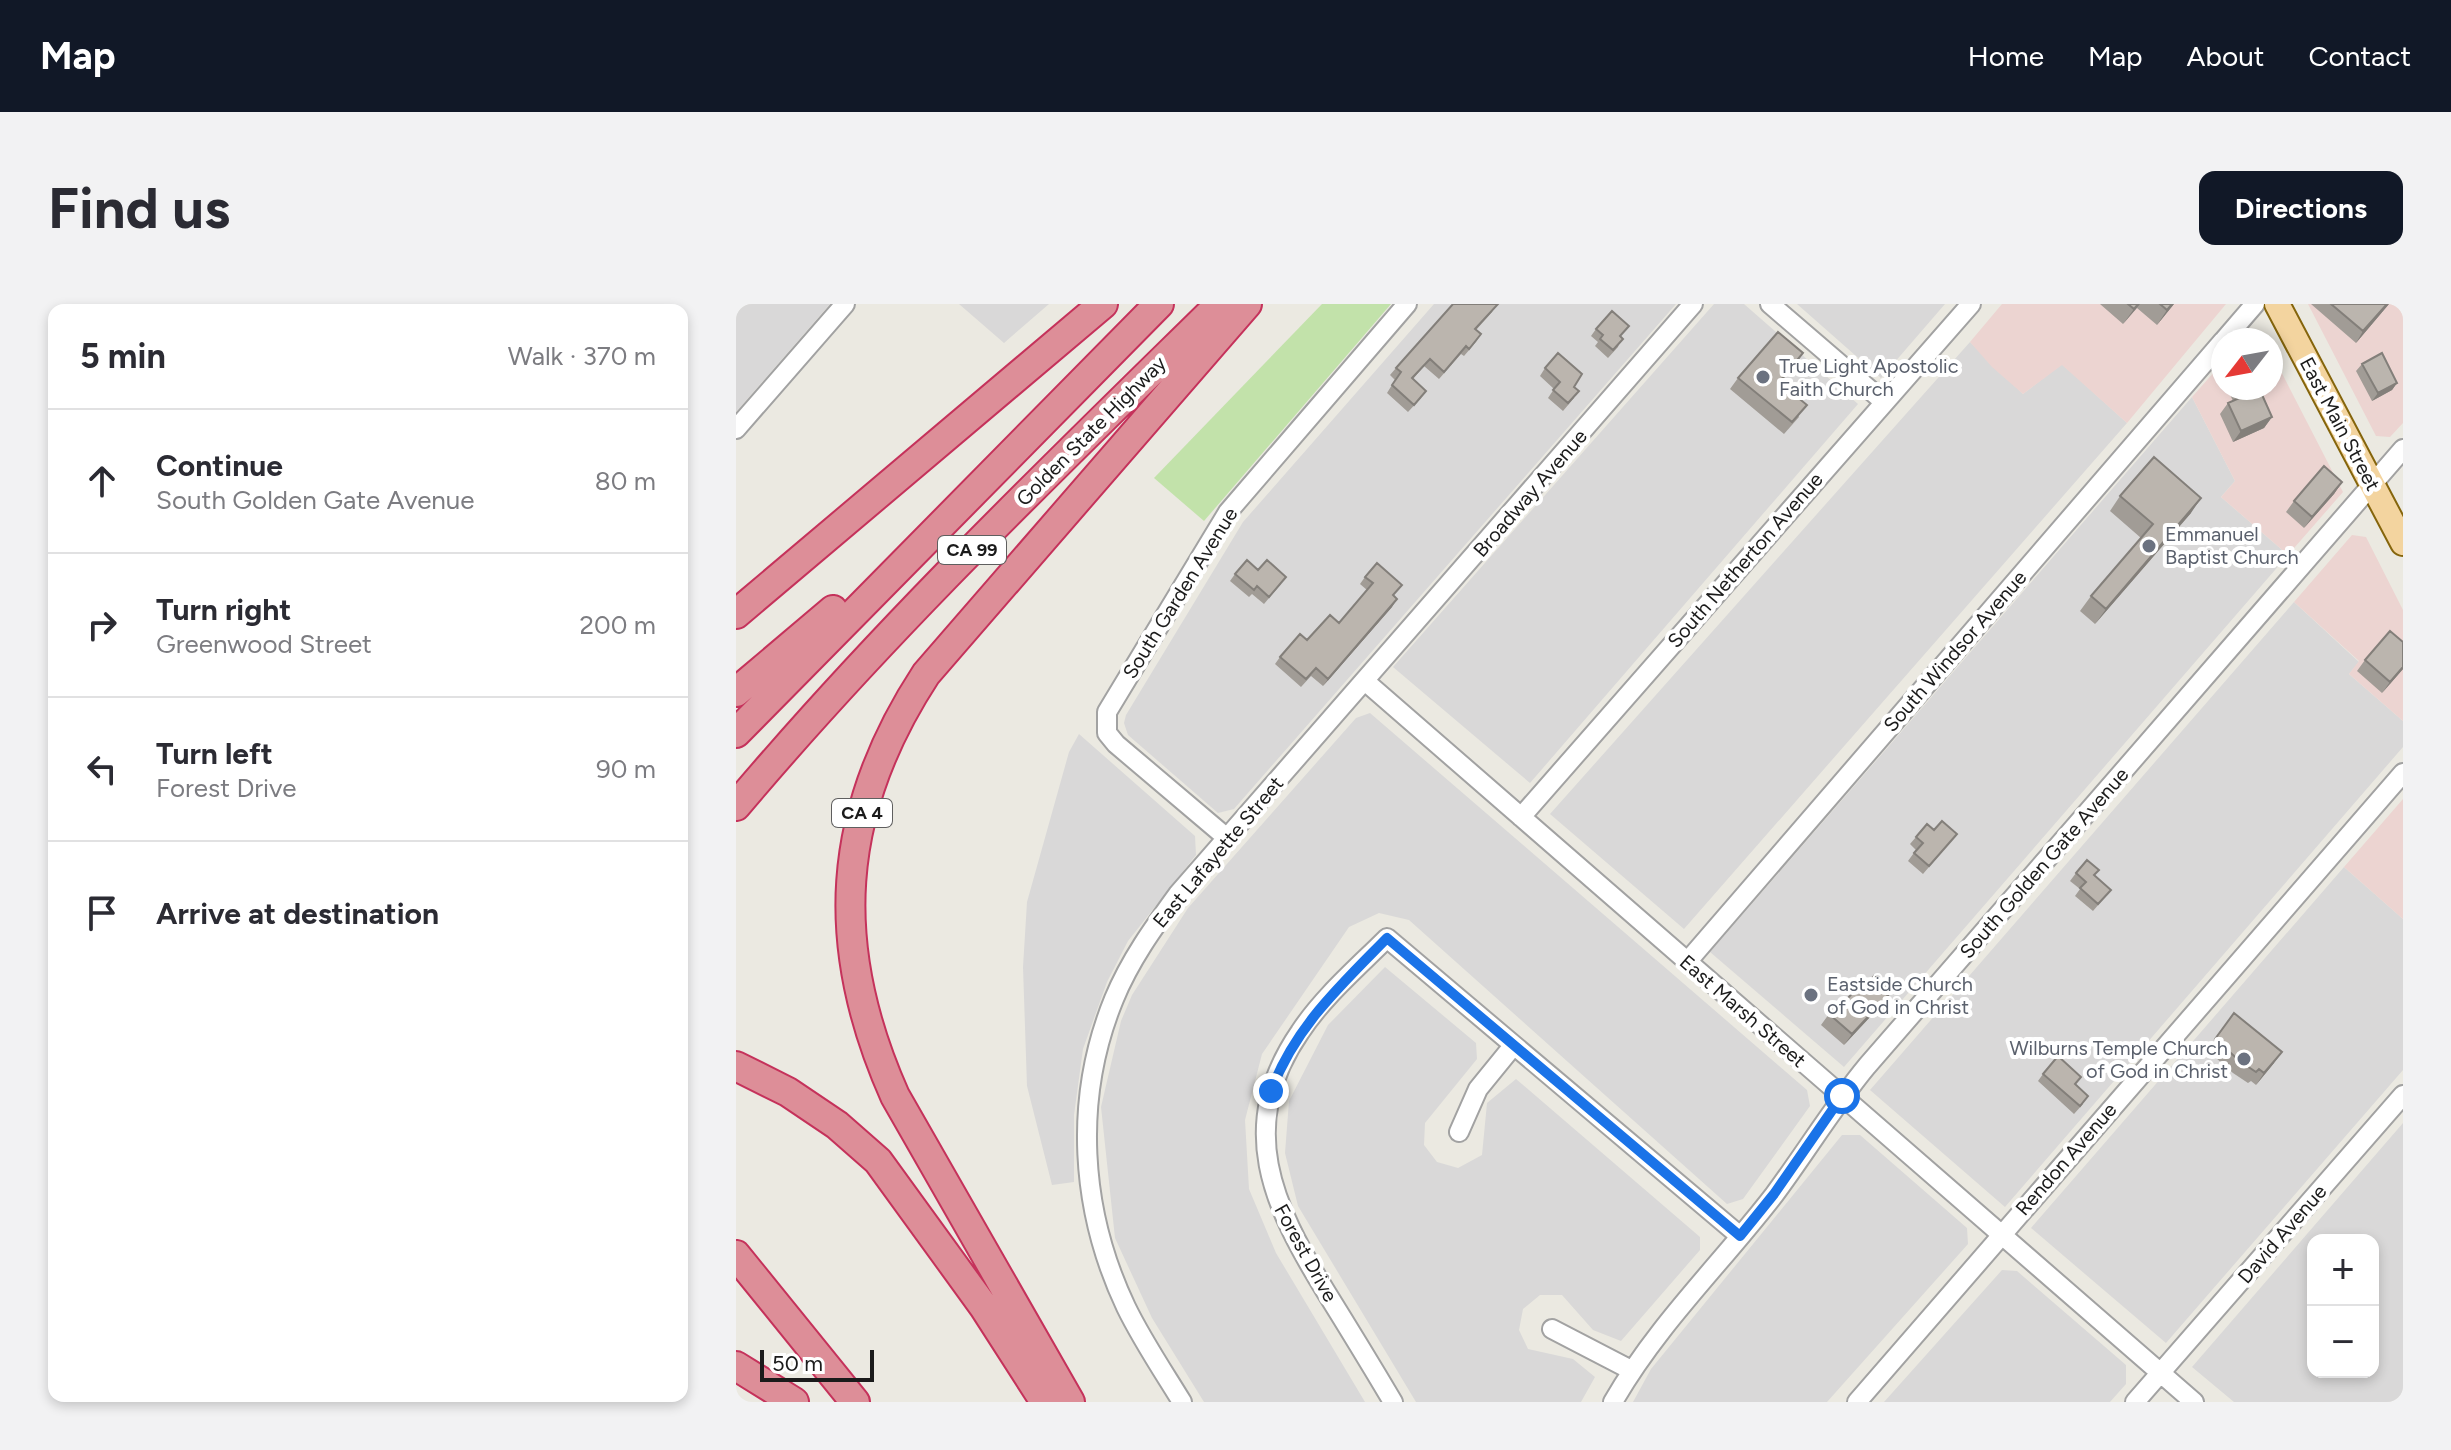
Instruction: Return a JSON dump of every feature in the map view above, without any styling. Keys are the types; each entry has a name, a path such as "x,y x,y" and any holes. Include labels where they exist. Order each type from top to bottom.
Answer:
{"highway":[{"path":"736,614 1103,304"},
{"name":"Golden State Highway","path":"736,733 1159,304"},
{"name":"Golden State Highway","path":"736,806 909,614 1220,304"},
{"name":"CA 4","path":"1070,1402 895,1096 872,1045 859,1001 851,936 852,882 858,838 876,767 896,723 926,674 1247,304"},
{"path":"736,692 851,594 872,592"},
{"path":"736,1066 788,1092 837,1125 878,1161 930,1229 1045,1402"},
{"path":"736,1255 855,1402"},
{"path":"736,1366 794,1402"}],"main road":[{"name":"East Main Street","path":"2277,304 2403,543"}],"street":[{"path":"736,429 845,304"},
{"name":"South Garden Avenue","path":"1227,838 1116,744 1107,733 1107,712 1228,512 1407,304"},
{"name":"Broadway Avenue","path":"1366,682 1693,304"},
{"path":"1770,304 1883,401"},
{"name":"South Netherton Avenue","path":"1521,817 1971,304"},
{"name":"South Windsor Avenue","path":"2234,328 2255,304"},
{"name":"South Windsor Avenue","path":"1687,962 2211,354"},
{"name":"South Golden Gate Avenue","path":"1613,1402 1653,1337 1774,1194 1842,1096 2403,449"},
{"name":"East Lafayette Street","path":"1182,1402 1127,1308 1106,1259 1092,1206 1087,1120 1096,1058 1114,998 1142,944 1178,894 1366,682"},
{"name":"East Marsh Street","path":"1366,682 2194,1402"},
{"name":"Rendon Avenue","path":"1857,1402 2403,773"},
{"name":"Forest Drive","path":"1393,1402 1290,1233 1271,1184 1265,1134 1271,1091 1298,1034 1312,1014 1387,938 1513,1046"},
{"path":"1459,1132 1478,1089 1513,1046 1740,1236"},
{"name":"David Avenue","path":"2135,1402 2403,1095"},
{"path":"1552,1329 1631,1370"}],"shaded area":[{"path":"736,304 830,304 736,412"},
{"path":"959,304 1049,304 1004,343"},
{"path":"1434,304 1676,304 1234,809 1218,813 1128,735 1124,723 1126,715 1243,522"},
{"path":"1714,304 1744,304 1858,404 1530,783 1393,667"},
{"path":"1797,304 1945,304 1881,378"},
{"path":"2002,304 2226,304 2127,423 2062,365 2023,394 1992,367 1970,342"},
{"path":"2308,304 2403,304 2403,423 2390,437 2376,436"},
{"path":"1970,342 2023,394 2062,364 2127,423 1684,929 1550,814"},
{"path":"2283,375 2343,492 2288,555 2221,497 2235,481 2192,397 2211,376 2211,400 2283,400"},
{"path":"2192,397 2235,481 2221,497 2288,555 1844,1067 1710,952"},
{"path":"2352,535 2366,537 2403,610 2403,721 2349,674 2359,661 2294,602"},
{"path":"2294,602 2359,662 2349,674 2403,721 2403,747 2005,1207 1870,1090"},
{"path":"1370,713 1807,1090 1810,1106 1743,1199 1727,1204 1409,920 1379,913 1349,927 1262,1054 1245,1120 1249,1189 1276,1253 1365,1402 1204,1402 1152,1318 1115,1238 1101,1107 1121,1021 1132,995 1188,908 1356,718"},
{"path":"1079,734 1195,836 1196,855 1128,941 1107,982 1083,1049 1074,1115 1074,1182 1052,1185 1027,1086 1023,967 1027,902 1069,752"},
{"path":"2403,799 2403,919 2344,867"},
{"path":"2344,867 2403,919 2403,1070 2166,1343 2031,1228"},
{"path":"1385,967 1476,1043 1477,1059 1425,1123 1424,1145 1437,1162 1458,1168 1482,1155 1487,1103 1516,1079 1700,1237 1700,1250 1621,1341 1593,1330 1562,1295 1540,1295 1523,1309 1519,1330 1528,1349 1573,1359 1595,1377 1581,1402 1416,1402 1298,1206 1285,1153 1289,1101 1328,1025"},
{"path":"2403,1123 2403,1393 2395,1402 2234,1402 2192,1367 2307,1234 2307,1378 2379,1378 2379,1234 2307,1234"},
{"path":"1842,1135 1860,1135 1967,1228 1968,1244 1827,1402 1633,1402 1651,1369"},
{"path":"2002,1270 2017,1271 2126,1365 2126,1384 2110,1402 1884,1402"}],"green space":[{"path":"1322,304 1391,304 1204,521 1154,478"}],"building":[{"path":"1453,304 1498,304 1475,329 1481,334 1444,372 1430,359 1412,378 1426,391 1414,405 1392,385 1401,372 1396,368"},
{"path":"2331,304 2387,304 2363,331"},
{"path":"1612,311 1629,326 1613,350 1600,339 1603,335 1596,329"},
{"name":"True Light Apostolic Faith Church","path":"1778,332 1803,353 1779,382 1807,405 1792,422 1738,378"},
{"path":"1558,353 1582,374 1574,387 1579,391 1568,403 1553,390 1560,382 1545,368"},
{"path":"2382,353 2397,383 2378,393 2362,364"},
{"path":"2235,400 2264,400 2272,417 2241,431 2228,403"},
{"name":"Emmanuel Baptist Church","path":"2154,457 2201,498 2106,609 2091,596 2153,524 2120,496"},
{"path":"2324,466 2342,482 2312,517 2294,501"},
{"path":"1247,560 1258,570 1267,560 1286,577 1269,597 1257,586 1254,590 1235,574"},
{"path":"1377,563 1402,585 1393,595 1397,599 1328,679 1316,668 1306,679 1280,657 1300,634 1307,640 1330,615 1339,623 1373,583 1365,577"},
{"path":"2390,631 2403,642 2403,667 2390,682 2365,660"},
{"path":"1942,821 1957,834 1929,866 1914,853 1923,843 1916,837 1927,824 1934,830"},
{"path":"2087,860 2099,870 2094,875 2111,890 2098,904 2080,888 2086,882 2076,873"},
{"path":"1874,976 1891,992 1852,1034 1829,1014 1855,990 1859,993"},
{"path":"2234,1013 2282,1052 2264,1073 2259,1069 2256,1072 2241,1062 2215,1039"},
{"path":"2058,1056 2081,1077 2075,1084 2088,1096 2080,1106 2043,1074"}],"place":[{"name":"True Light Apostolic Faith Church","path":"1763,377"},
{"name":"Emmanuel Baptist Church","path":"2149,546"},
{"name":"Eastside Church of God in Christ","path":"1811,995"},
{"name":"Wilburns Temple Church of God in Christ","path":"2244,1059"}],"route":[{"path":"1271,1091 1289,1050 1312,1014 1387,938 1740,1236 1774,1194 1842,1096"}]}
